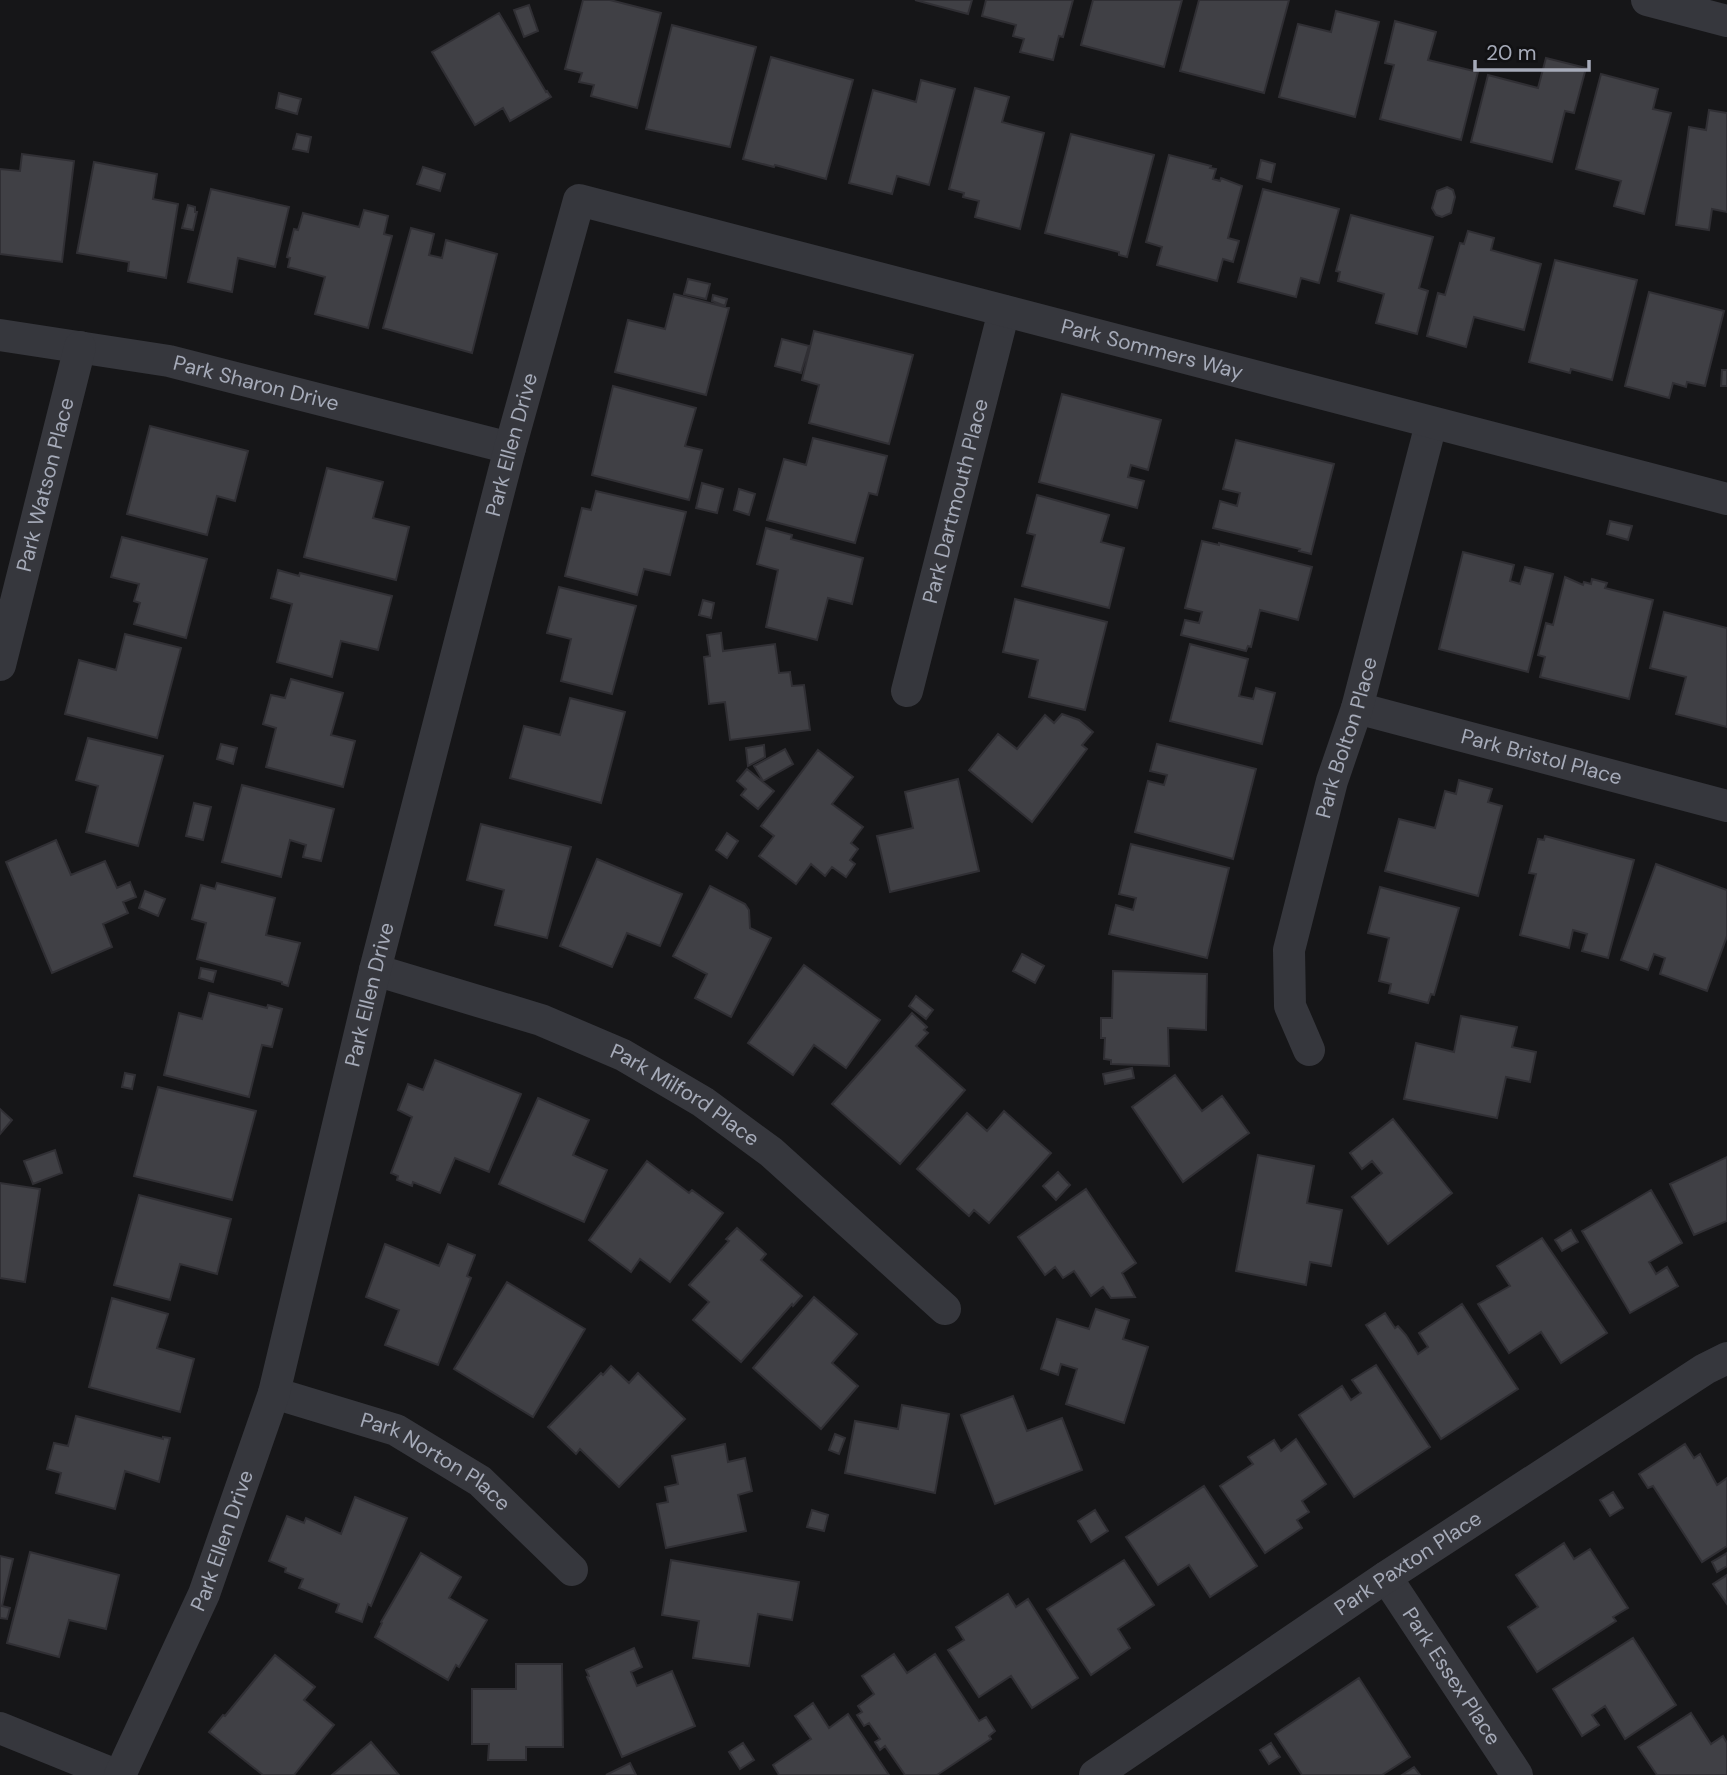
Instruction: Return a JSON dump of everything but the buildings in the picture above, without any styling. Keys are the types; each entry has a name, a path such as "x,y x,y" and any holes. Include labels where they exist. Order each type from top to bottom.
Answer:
{"street":[{"path":"1647,0 1727,21"},
{"name":"Park Sommers Way","path":"579,200 1727,499"},
{"name":"Park Ellen Drive","path":"118,1775 204,1594 274,1393 375,970 510,448 579,200"},
{"name":"Park Dartmouth Place","path":"907,691 1004,310"},
{"name":"Park Sharon Drive","path":"0,335 169,361 510,448"},
{"name":"Park Watson Place","path":"0,665 80,347"},
{"name":"Park Bolton Place","path":"1309,1050 1290,1006 1289,950 1332,780 1357,708 1431,424"},
{"name":"Park Bristol Place","path":"1357,708 1727,806"},
{"name":"Park Milford Place","path":"375,970 541,1020 623,1055 691,1095 771,1152 945,1309"},
{"name":"Park Paxton Place","path":"1095,1775 1386,1577 1693,1377 1727,1358"},
{"name":"Park Norton Place","path":"274,1393 396,1430 480,1481 572,1570"},
{"name":"Park Essex Place","path":"1386,1577 1517,1775"},
{"path":"0,1728 118,1775"}]}
